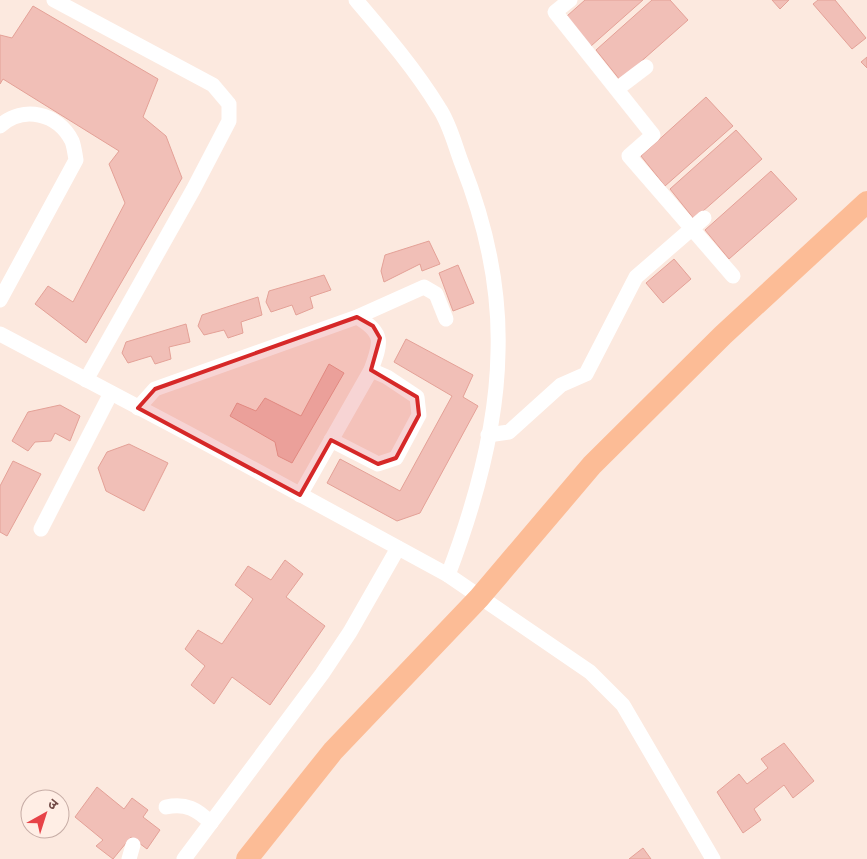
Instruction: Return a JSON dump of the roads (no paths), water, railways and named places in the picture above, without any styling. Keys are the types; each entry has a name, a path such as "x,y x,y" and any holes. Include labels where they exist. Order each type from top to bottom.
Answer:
{"main road":[{"path":"248,859 333,751 479,598 592,465 723,335 867,202"}],"street":[{"path":"54,0 213,85 229,104 229,121 193,190 86,380"},
{"path":"356,0 392,42 440,109 478,204 495,297 498,352 488,434 468,522 448,575"},
{"path":"570,0 555,12 653,135 629,156 732,276"},
{"path":"617,89 646,67"},
{"path":"0,126 15,115 34,112 51,119 64,129 72,142 76,160 0,300"},
{"path":"488,434 509,432 561,385 586,374 636,277 704,218"},
{"path":"138,408 155,389 357,317 424,287 436,294 446,319"},
{"path":"300,495 371,370 377,354 380,338 373,326 357,317"},
{"path":"0,334 448,575 479,598 590,672 623,705 713,859"},
{"path":"331,440 378,464 396,458 419,415 417,397 387,377 371,370"},
{"path":"40,530 111,393"},
{"path":"184,859 322,674 350,632 398,548"},
{"path":"166,807 178,805 198,810 211,823"}]}
